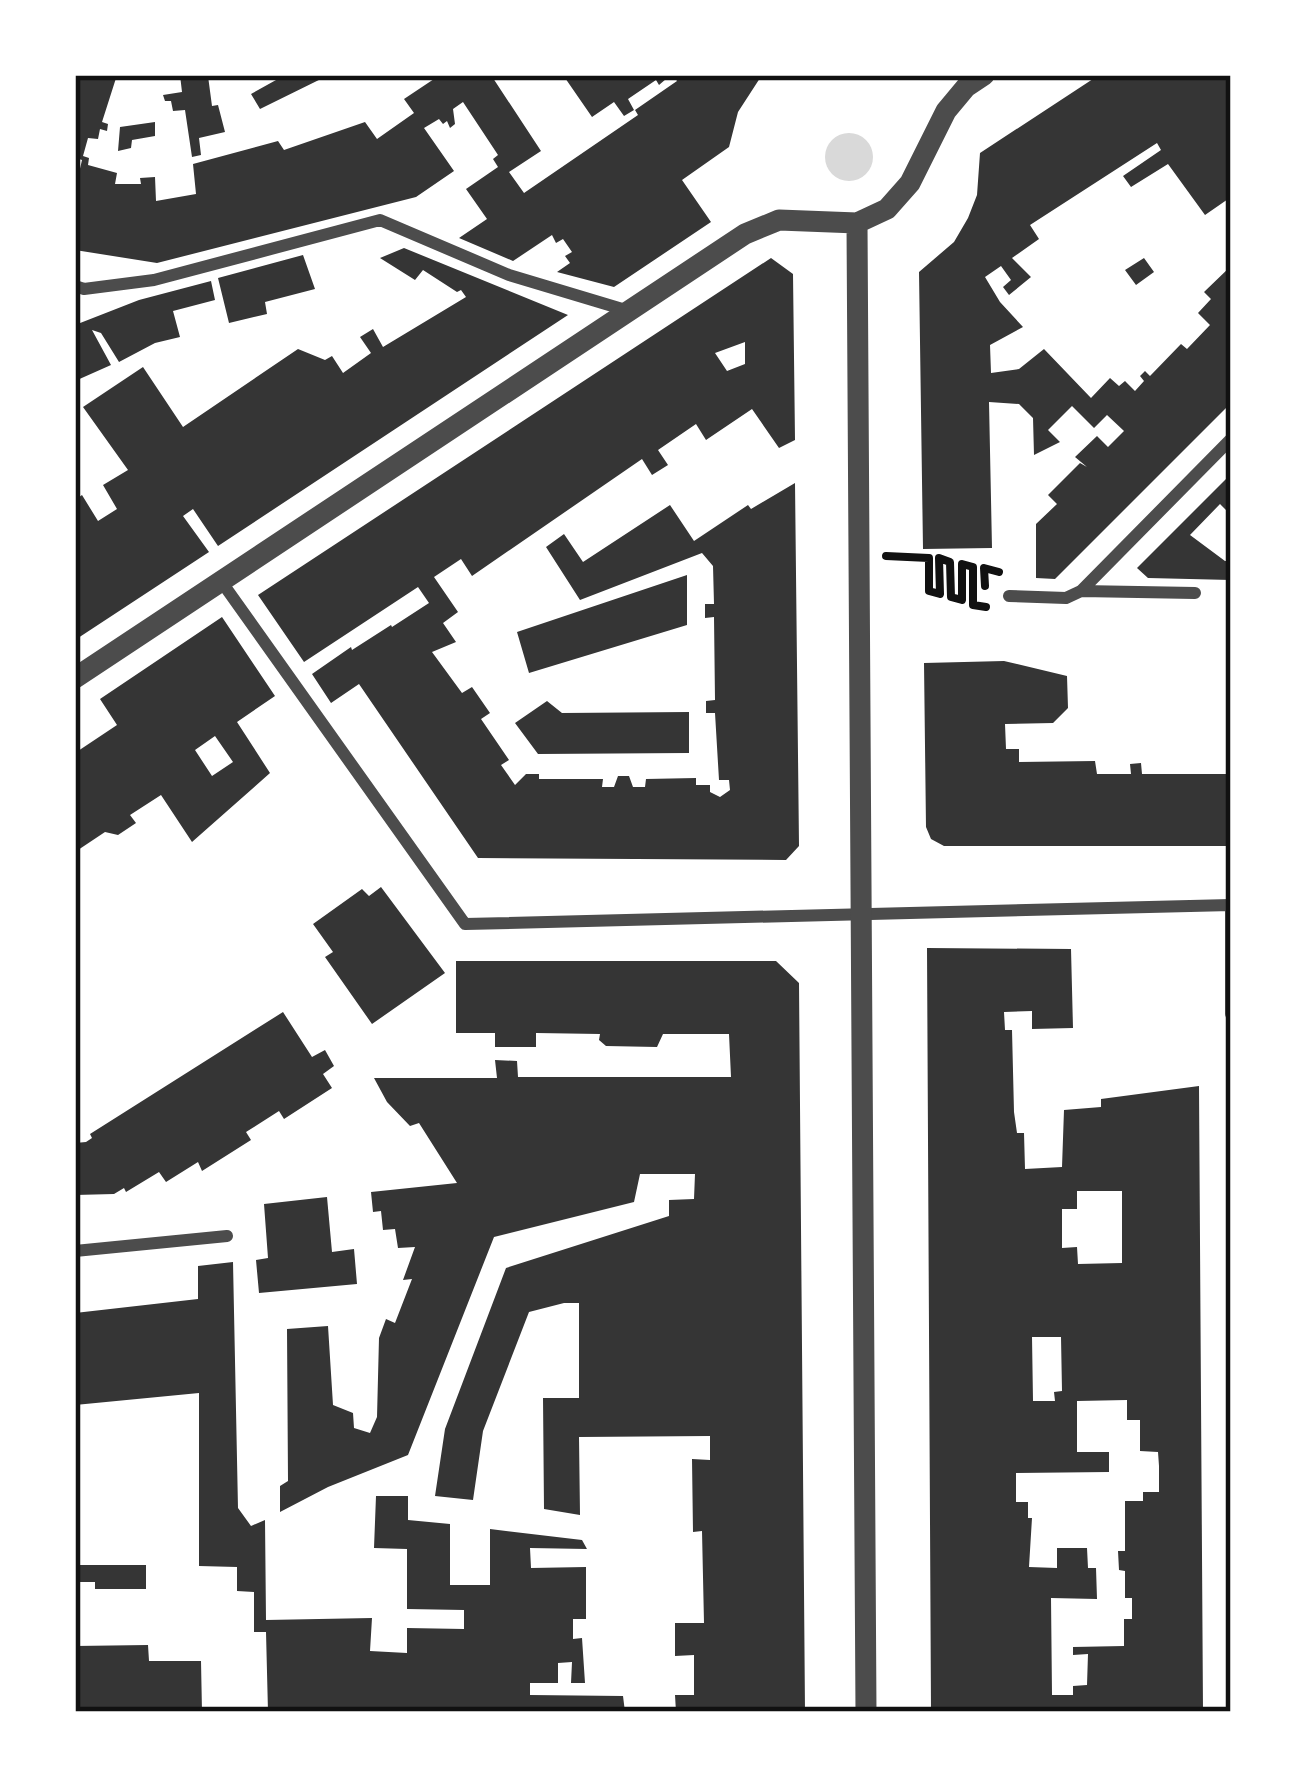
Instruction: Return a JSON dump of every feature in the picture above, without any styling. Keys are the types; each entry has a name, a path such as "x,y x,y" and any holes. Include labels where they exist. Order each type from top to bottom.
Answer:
{"street":[{"path":"75,677 745,234 779,220 857,224 887,209 910,183 946,111 975,81"},
{"path":"78,290 154,280 380,220 509,274 629,311"},
{"path":"857,224 866,1712"},
{"path":"1009,596 1066,598 1081,591 1231,440"},
{"path":"221,581 465,924 1231,904 1231,1014"},
{"path":"1081,591 1195,593"},
{"path":"75,1251 227,1236"}],"path":[{"path":"929,558 929,591 940,594 939,558 950,562 951,597 962,600 962,564 973,567 973,605 986,608"}],"shaded area":[{"path":"849,133 866,140 873,157 866,174 849,181 832,174 825,157 832,140"}],"building":[{"path":"75,75 117,75 102,122 108,124 107,131 100,129 98,139 88,138 83,156 89,158 88,165 117,173 115,184 141,184 140,178 155,177 156,201 196,194 193,164 278,141 284,150 365,122 377,139 414,113 404,99 440,75 491,75 541,151 509,172 524,193 638,115 635,110 677,81 673,75 762,75 738,112 729,147 682,180 711,222 614,287 557,272 570,263 565,256 572,252 563,239 556,243 552,235 513,261 459,238 487,219 466,189 498,167 493,159 498,155 463,102 453,109 455,124 450,128 439,119 424,128 454,171 416,197 157,263 75,250 75,172 79,173 82,160 76,158"},
{"path":"180,75 208,76 212,106 218,105 225,132 199,138 201,155 192,157 185,110 173,111 171,101 163,95 182,92"},
{"path":"285,75 329,75 260,109 251,94"},
{"path":"563,75 663,75 666,79 659,85 656,80 628,99 634,110 624,116 614,102 592,117"},
{"path":"1099,75 1231,75 1231,197 1205,215 1168,164 1131,187 1123,176 1161,150 1157,143 1030,225 1039,239 1012,258 1031,277 1009,295 1003,287 1011,280 1001,266 985,277 1023,327 990,345 991,373 1019,369 1044,349 1091,398 1110,378 1119,386 1125,381 1135,391 1145,371 1150,376 1181,344 1187,349 1210,325 1198,313 1211,299 1204,292 1231,266 1231,403 1055,579 1036,578 1036,524 1057,504 1048,495 1080,463 1087,467 1075,457 1097,436 1108,447 1124,431 1107,415 1094,428 1072,406 1048,430 1060,442 1034,455 1033,418 1019,404 989,402 992,548 923,549 919,272 954,242 968,218 977,195 980,153"},
{"path":"155,122 155,136 132,140 131,148 118,151 120,127"},
{"path":"404,248 568,315 218,546 193,509 183,516 209,552 75,640 75,500 82,495 98,521 117,509 103,485 128,470 83,407 143,367 183,427 298,349 325,360 332,356 343,373 371,353 360,337 373,329 383,347 466,297 423,270 415,280 380,258"},
{"path":"303,255 315,289 265,302 267,314 229,323 218,278"},
{"path":"771,258 793,274 795,440 779,448 752,409 706,440 696,424 658,450 668,465 652,475 642,459 472,576 461,559 434,577 458,612 443,623 456,642 432,652 462,693 472,687 490,713 481,719 509,760 501,765 515,785 526,774 539,774 539,779 603,779 602,787 614,787 618,776 629,776 633,787 645,787 646,779 696,778 696,785 710,785 710,792 720,797 730,790 729,780 719,780 715,713 706,713 706,701 715,700 714,617 705,618 705,604 714,604 713,566 702,553 580,600 546,547 564,534 583,562 670,505 694,541 748,505 751,509 795,483 799,846 786,860 478,858 359,684 331,703 312,674 429,603 418,587 304,662 258,595","holes":["745,342 745,364 727,371 715,353"]},
{"path":"1144,258 1154,272 1136,285 1125,270"},
{"path":"211,281 215,300 173,311 180,337 155,343 119,362 101,333 92,330 111,365 75,381 75,325 139,300"},
{"path":"1231,474 1231,515 1220,504 1190,535 1231,561 1231,580 1148,578 1137,568"},
{"path":"687,575 687,625 529,673 517,632"},
{"path":"222,617 275,696 237,722 270,773 192,842 161,795 130,815 136,823 118,835 105,832 75,852 75,753 117,725 100,699","holes":["215,736 233,762 212,776 195,750"]},
{"path":"1004,661 1067,676 1068,708 1053,723 1005,724 1006,749 1019,749 1019,762 1095,761 1097,774 1131,774 1130,764 1141,763 1142,774 1231,774 1231,846 944,846 931,839 926,827 924,663"},
{"path":"547,701 562,713 689,712 689,753 538,754 515,723"},
{"path":"381,887 445,973 372,1024 325,957 333,952 313,924 362,889 369,896"},
{"path":"927,948 1071,949 1073,1028 1032,1029 1032,1011 1004,1012 1005,1030 1012,1030 1014,1112 1017,1133 1024,1133 1025,1169 1062,1167 1064,1110 1101,1107 1101,1099 1199,1086 1203,1712 931,1712","holes":["1077,1191 1122,1191 1122,1263 1078,1264 1077,1247 1062,1248 1062,1209 1077,1209","1032,1337 1061,1337 1062,1391 1054,1392 1055,1401 1033,1401","1127,1400 1127,1420 1140,1420 1140,1451 1158,1452 1159,1492 1143,1492 1143,1501 1125,1501 1125,1551 1118,1551 1119,1570 1125,1571 1125,1598 1132,1598 1132,1619 1124,1619 1124,1646 1073,1647 1073,1655 1088,1654 1087,1685 1073,1686 1073,1695 1052,1695 1051,1598 1097,1599 1096,1568 1088,1568 1087,1548 1057,1548 1057,1568 1029,1567 1032,1518 1028,1518 1028,1502 1016,1502 1016,1473 1109,1472 1109,1452 1077,1452 1077,1401"]},
{"path":"456,961 776,961 799,983 805,1712 676,1712 675,1695 694,1695 694,1655 675,1656 675,1623 704,1623 702,1531 693,1532 692,1459 710,1460 710,1436 579,1437 580,1515 544,1509 543,1398 579,1398 579,1303 529,1312 483,1431 473,1500 435,1496 445,1429 506,1268 669,1216 669,1200 694,1199 695,1174 640,1174 634,1202 494,1237 408,1455 280,1512 280,1486 288,1481 287,1329 328,1326 333,1405 353,1413 354,1428 370,1433 377,1417 379,1338 386,1319 395,1323 412,1279 403,1280 415,1247 398,1248 395,1229 383,1230 381,1211 373,1212 371,1192 457,1183 419,1123 410,1126 387,1102 374,1078 497,1078 495,1060 517,1061 518,1077 731,1077 729,1034 663,1034 657,1047 606,1046 600,1034 536,1033 536,1047 495,1047 495,1033 456,1033"},
{"path":"283,1012 312,1057 325,1050 334,1066 323,1074 332,1088 284,1119 279,1111 246,1132 251,1140 202,1171 198,1162 166,1182 159,1172 126,1192 124,1188 114,1194 75,1195 75,1143 86,1142 90,1134"},
{"path":"327,1197 332,1252 354,1249 357,1284 259,1293 256,1260 268,1258 264,1204"},
{"path":"233,1262 238,1508 251,1526 265,1520 266,1620 372,1618 370,1651 407,1653 407,1628 464,1629 464,1610 407,1609 407,1549 374,1548 376,1496 408,1496 408,1520 450,1524 450,1585 490,1585 490,1529 582,1540 587,1549 530,1548 531,1568 586,1567 586,1619 573,1619 573,1639 582,1638 585,1683 571,1683 572,1662 558,1663 558,1683 530,1683 530,1695 623,1696 625,1712 268,1712 266,1632 254,1632 254,1592 237,1591 237,1567 199,1566 199,1393 75,1405 75,1313 198,1299 198,1266"},
{"path":"75,1565 146,1565 146,1589 95,1589 95,1582 75,1582"},
{"path":"148,1645 149,1661 201,1661 202,1712 75,1712 75,1646"}]}
